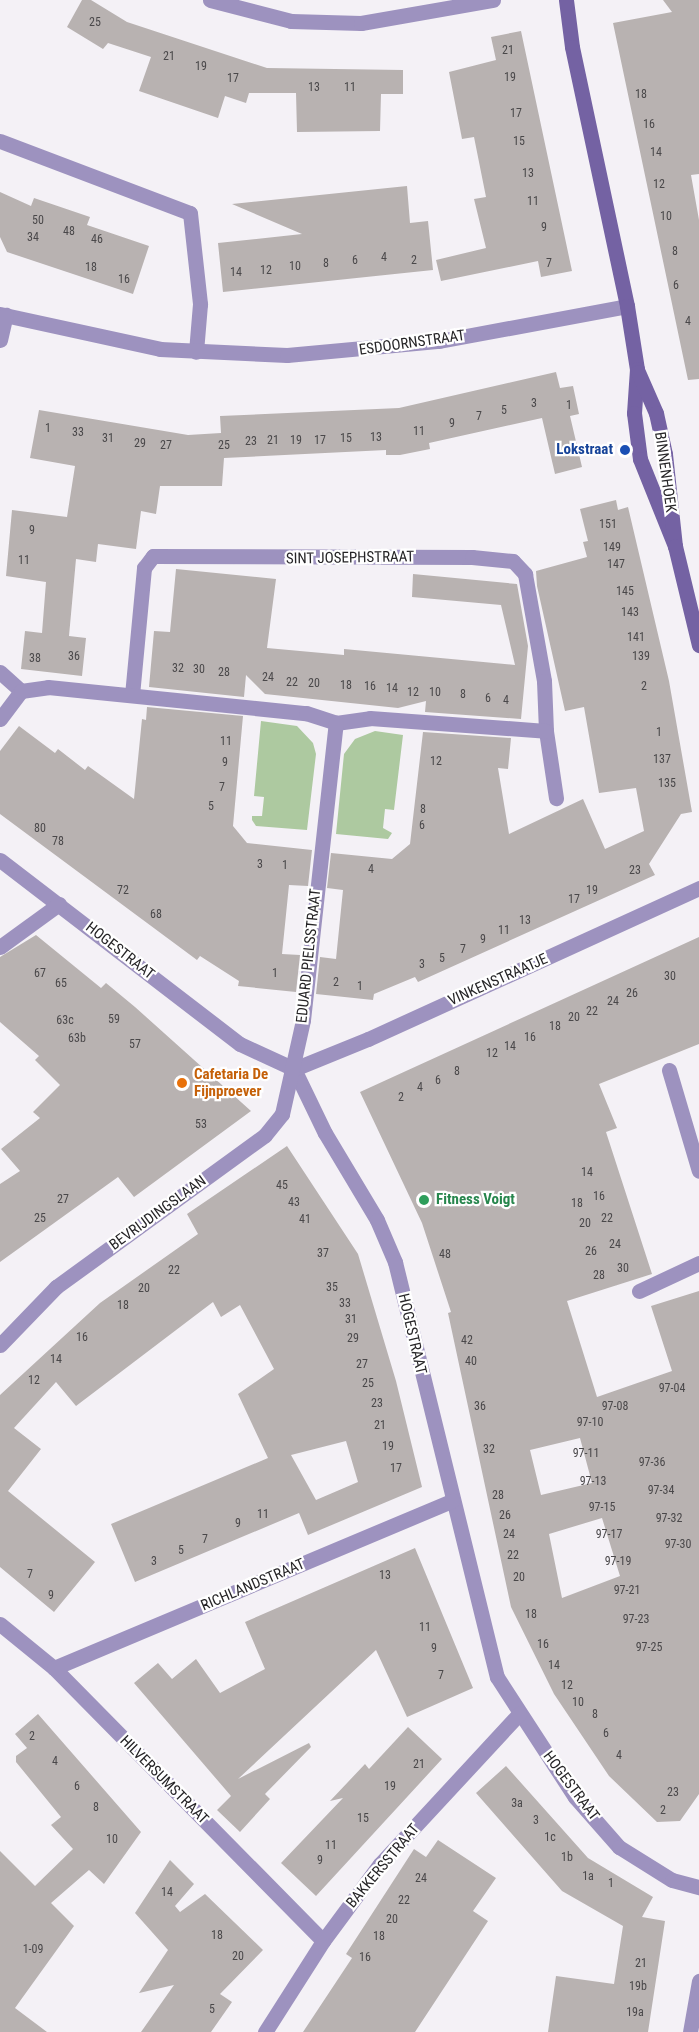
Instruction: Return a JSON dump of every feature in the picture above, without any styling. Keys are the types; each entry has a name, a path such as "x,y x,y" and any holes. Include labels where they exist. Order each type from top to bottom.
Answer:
{"main road":[{"path":"566,0 627,306 637,369"},
{"name":"BINNENHOEK","path":"637,369 634,413 640,459 675,546"},
{"name":"BINNENHOEK","path":"637,369 656,413 665,454 675,546 699,645"}],"street":[{"path":"210,0 291,21 361,23 493,0"},
{"path":"0,141 189,213 200,304 196,352"},
{"name":"ESDOORNSTRAAT","path":"3,315 107,339 196,352 287,356 376,350 627,306"},
{"path":"0,339 3,315"},
{"name":"SINT JOSEPHSTRAAT","path":"132,696 144,568 153,556 495,559 517,563 525,574 544,681 546,731 556,798"},
{"path":"0,672 21,692"},
{"path":"0,719 21,692 48,687 306,713 336,723 370,718 546,731"},
{"name":"EDUARD PIELSSTRAAT","path":"294,1069 307,995 321,843 336,723"},
{"name":"HOGESTRAAT","path":"0,860 240,1044 294,1069 325,1133 377,1220 395,1262 497,1677 575,1797 619,1848 672,1880 699,1887"},
{"name":"VINKENSTRAATJE","path":"294,1069 368,1039 699,888"},
{"path":"0,947 59,903"},
{"name":"BEVRIJDINGSLAAN","path":"0,1345 56,1287 265,1135 282,1114 294,1069"},
{"path":"669,1070 699,1171"},
{"path":"639,1291 699,1263"},
{"name":"RICHLANDSTRAAT","path":"54,1668 452,1501"},
{"name":"HILVERSUMSTRAAT","path":"0,1624 54,1668 323,1941"},
{"name":"BAKKERSSTRAAT","path":"265,2032 323,1941 380,1864 519,1714"},
{"path":"690,2032 699,1981"}],"green space":[{"path":"261,721 297,726 313,743 316,754 307,830 256,826 252,820 252,816 262,816 264,797 254,796"},
{"path":"375,731 403,735 394,810 385,809 383,828 392,833 388,839 336,834 344,754 355,739"}],"building":[{"path":"82,0 91,0 127,22 267,68 403,70 403,94 381,94 380,131 297,132 296,93 249,93 246,103 225,96 218,118 139,91 151,57 108,43 103,49 67,27"},
{"path":"663,0 699,0 699,174 691,175 699,220 699,379 688,380 613,23 672,12"},
{"path":"521,31 572,271 541,277 538,261 441,281 436,260 486,248 474,199 486,197 474,137 462,139 449,72 496,60 491,37"},
{"path":"407,186 410,223 428,221 433,270 223,292 218,243 302,234 232,204"},
{"path":"0,192 31,206 34,198 90,217 87,225 149,246 133,294 7,252 0,237"},
{"path":"556,372 560,388 573,386 579,414 570,416 582,467 555,474 542,418 429,443 430,449 400,455 386,455 386,450 224,458 222,486 160,486 156,514 141,511 136,549 98,544 96,562 76,559 69,636 86,638 82,676 21,669 25,631 42,633 46,582 6,576 12,510 67,517 75,466 30,458 39,410 188,435 221,433 220,416 399,408"},
{"path":"616,500 618,510 628,507 669,681 692,812 681,814 649,864 655,875 418,982 415,977 374,994 373,1000 316,994 320,957 336,959 343,890 327,888 331,853 392,859 410,844 423,732 511,738 508,769 498,768 509,834 583,799 605,849 644,831 636,788 599,793 584,707 565,711 537,586 536,571 587,557 583,542 588,541 580,509"},
{"path":"176,569 276,579 267,648 344,655 344,649 515,665 501,605 412,597 413,574 517,584 528,646 521,719 425,712 426,701 398,708 265,694 246,675 244,697 149,687 154,631 170,632"},
{"path":"147,707 243,716 233,826 247,843 312,850 308,886 289,885 282,954 300,955 296,992 238,986 239,981 200,956 197,960 0,814 0,751 19,726 55,753 58,749 85,770 88,766 134,799 142,719 146,720"},
{"path":"36,935 101,988 106,983 251,1111 134,1197 118,1177 0,1262 0,1184 20,1171 1,1149 40,1118 33,1112 60,1085 35,1060 39,1056 0,1022 0,957"},
{"path":"699,937 699,1044 599,1084 617,1128 606,1132 652,1274 567,1301 597,1397 672,1371 651,1306 699,1291 699,1794 680,1821 657,1822 609,1776 554,1694 511,1607 448,1313 451,1312 422,1223 360,1092","holes":["580,1438 592,1483 541,1495 530,1450","602,1518 620,1576 562,1598 549,1534"]},
{"path":"287,1146 358,1254 396,1381 422,1487 308,1535 299,1513 135,1582 111,1524 268,1458 238,1394 274,1369 240,1305 221,1317 213,1302 76,1406 56,1382 14,1428 41,1449 8,1491 95,1562 54,1612 0,1567 0,1395 100,1303 198,1234 187,1214","holes":["346,1441 358,1482 316,1500 291,1455"]},
{"path":"415,1548 473,1688 407,1717 376,1650 238,1779 309,1743 311,1747 265,1794 270,1799 240,1832 217,1810 231,1796 134,1683 158,1663 172,1679 196,1659 220,1693 265,1669 245,1622"},
{"path":"38,1714 141,1832 104,1884 89,1870 51,1903 74,1926 15,2008 47,2032 0,2032 0,1851 35,1886 73,1849 51,1825 61,1817 16,1762 16,1756 27,1748 15,1734"},
{"path":"408,1727 442,1759 316,1896 281,1863 343,1798 330,1801 365,1764 369,1769"},
{"path":"506,1766 588,1858 653,1897 642,1917 665,1921 648,2032 548,2032 556,1976 614,1984 623,1926 562,1891 476,1793"},
{"path":"438,1840 496,1878 473,1911 488,1921 415,2032 303,2032 352,1958 346,1954 414,1849 426,1857"},
{"path":"170,1860 194,1884 175,1906 180,1912 205,1894 263,1950 220,1994 232,2002 211,2032 141,2032 174,1985 139,1993 168,1950 135,1913"}],"place":[{"name":"Lokstraat","path":"625,450"},
{"name":"Cafetaria De Fijnproever","path":"182,1083"},
{"name":"Fitness Voigt","path":"424,1200"}]}
